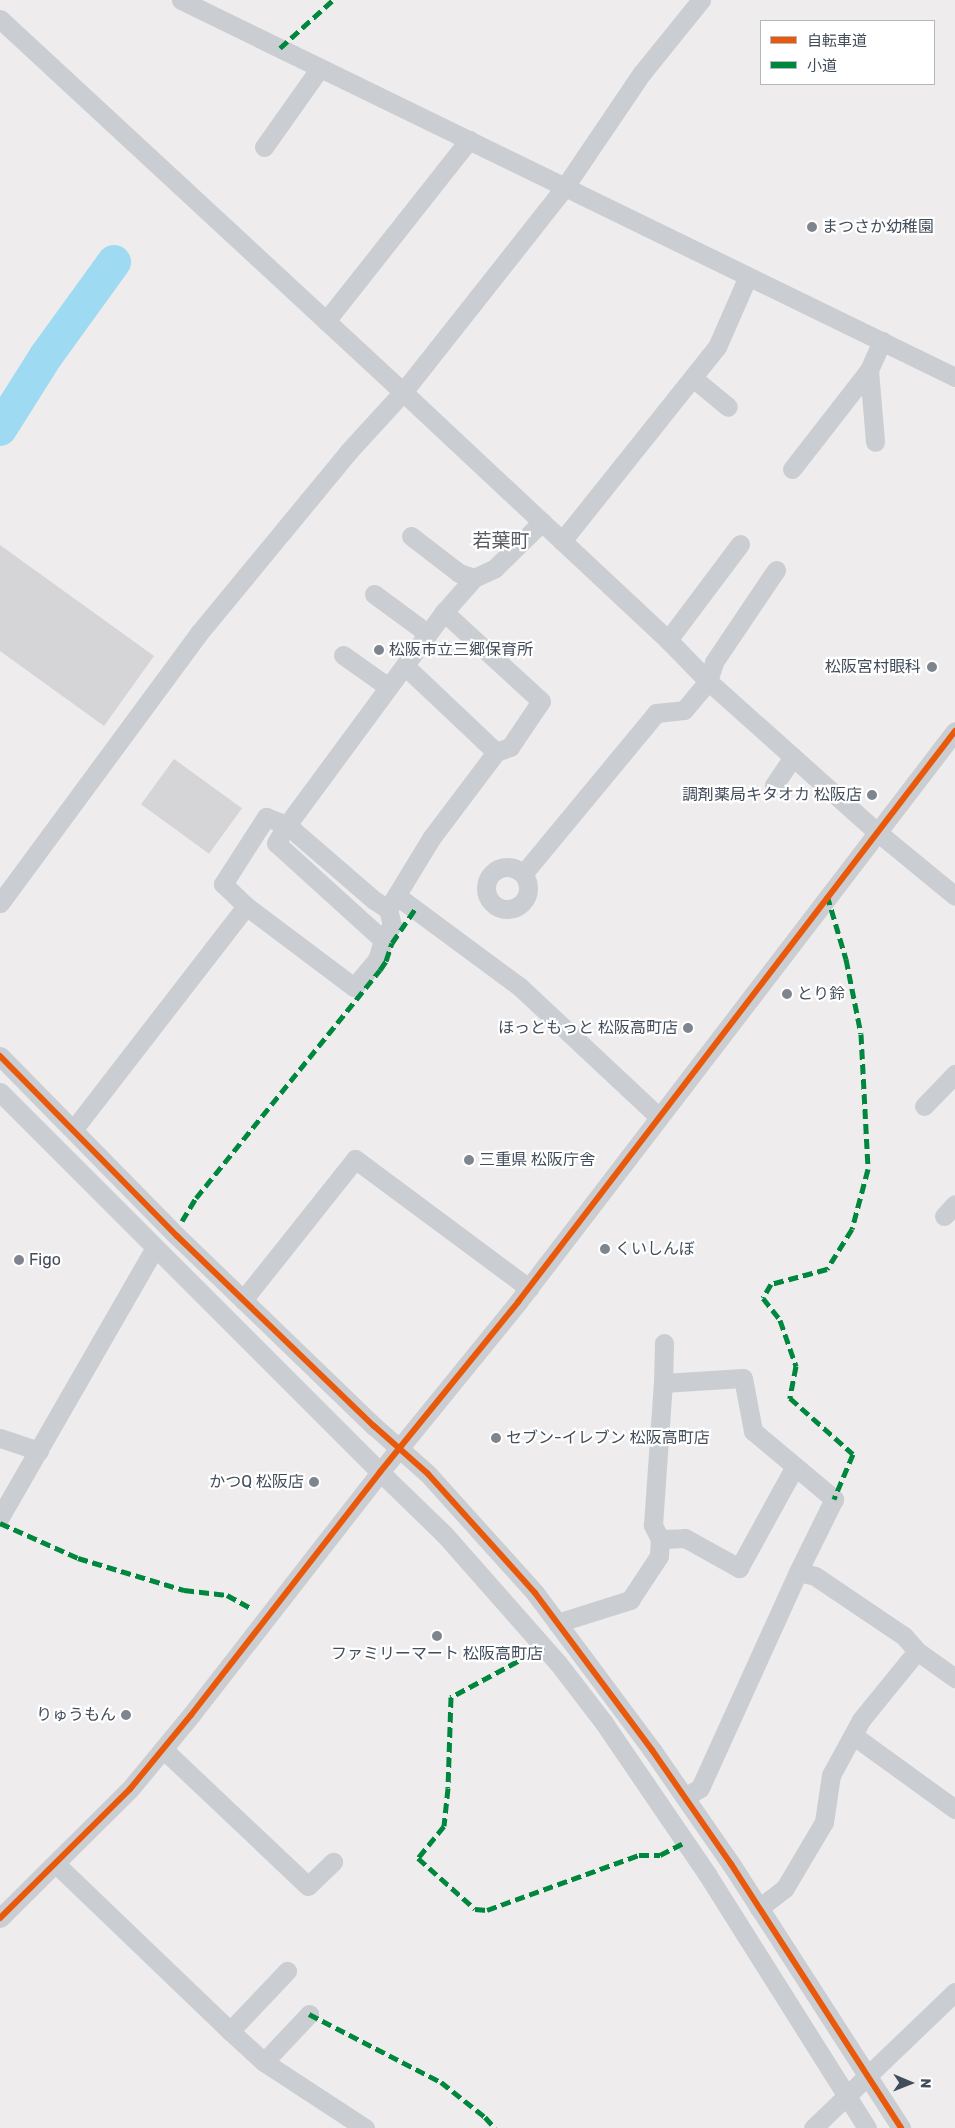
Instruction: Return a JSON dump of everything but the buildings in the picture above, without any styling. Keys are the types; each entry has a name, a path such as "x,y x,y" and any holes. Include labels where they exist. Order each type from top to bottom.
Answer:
{"street":[{"path":"182,0 564,188 955,377"},
{"path":"0,903 199,632 348,452 403,392 564,188 642,73 701,0"},
{"path":"0,19 403,392 668,640 708,681 876,831 955,896"},
{"path":"264,148 320,68"},
{"path":"326,321 469,140"},
{"path":"562,541 717,347 748,276"},
{"path":"792,469 869,370 882,341"},
{"path":"869,370 875,442"},
{"path":"693,378 728,407"},
{"path":"383,940 276,843 287,825 444,612 474,578 495,568 542,522"},
{"path":"411,536 460,573 474,578"},
{"path":"668,640 740,544"},
{"path":"523,874 656,713 684,710 708,681 714,662 776,570"},
{"path":"374,594 427,633"},
{"path":"444,612 541,701 510,747 496,752 432,837 393,903 392,925 383,940 377,960 354,987 246,906 223,884 266,817 287,825 374,900 393,903 520,987 659,1117"},
{"path":"343,656 388,687"},
{"path":"405,666 496,752"},
{"path":"0,1918 130,1790 163,1749 398,1449 528,1288 955,730"},
{"path":"774,785 793,757"},
{"path":"73,1130 246,906"},
{"path":"0,1056 243,1300 398,1449 434,1481 535,1593 685,1797 759,1908 900,2128"},
{"path":"924,1106 955,1074"},
{"path":"0,1092 445,1535 558,1663 604,1723 707,1874 867,2128"},
{"path":"243,1300 355,1159 528,1288"},
{"path":"0,1517 40,1451 155,1247"},
{"path":"557,1623 630,1600 658,1556 660,1539 653,1525 664,1343"},
{"path":"663,1383 744,1378 753,1431 834,1499 798,1572 700,1788 685,1797"},
{"path":"0,1438 40,1451"},
{"path":"660,1539 685,1538 739,1568 795,1466"},
{"path":"798,1572 815,1576 904,1636 917,1651 955,1678"},
{"path":"759,1908 785,1888 824,1822 831,1775 854,1736 861,1720 917,1651"},
{"path":"854,1736 955,1809"},
{"path":"163,1749 308,1886 333,1862"},
{"path":"56,1864 264,2062 353,2125"},
{"path":"230,2031 287,1970"},
{"path":"813,2128 866,2074 955,1992"},
{"path":"264,2062 309,2014"}],"waterway":[{"path":"0,429 46,356 114,262"}],"marked path":[{"path":"280,48 333,0"},
{"path":"827,895 846,959 861,1034 868,1169 852,1229 827,1269 771,1284 763,1298 780,1320 796,1366 790,1398 853,1454 834,1499"},
{"path":"182,1221 196,1198 380,970 386,961 392,943 415,909"},
{"path":"0,1523 78,1558 184,1590 227,1595 252,1609"},
{"path":"544,1647 451,1697 448,1788 444,1826 418,1858 475,1909 487,1910 639,1855 660,1855 685,1842"},
{"path":"309,2014 441,2082 485,2117 495,2128"}],"cycle path":[{"path":"0,1918 130,1789 191,1715 380,1472 518,1302 955,731"},
{"path":"0,1056 177,1236 374,1426 428,1474 535,1593 652,1750 731,1864 901,2128"}],"place":[{"name":"まつさか幼稚園","path":"812,227"},
{"name":"松阪市立三郷保育所","path":"379,650"},
{"name":"松阪宮村眼科","path":"932,667"},
{"name":"調剤薬局キタオカ 松阪店","path":"872,795"},
{"name":"とり鈴","path":"787,994"},
{"name":"ほっともっと 松阪高町店","path":"688,1028"},
{"name":"三重県 松阪庁舎","path":"469,1160"},
{"name":"くいしんぼ","path":"605,1249"},
{"name":"Figo","path":"19,1260"},
{"name":"セブン-イレブン 松阪高町店","path":"496,1438"},
{"name":"かつQ 松阪店","path":"314,1482"},
{"name":"ファミリーマート 松阪高町店","path":"437,1636"},
{"name":"りゅうもん","path":"126,1715"}],"district":[{"name":"若葉町","path":"501,541"}]}
